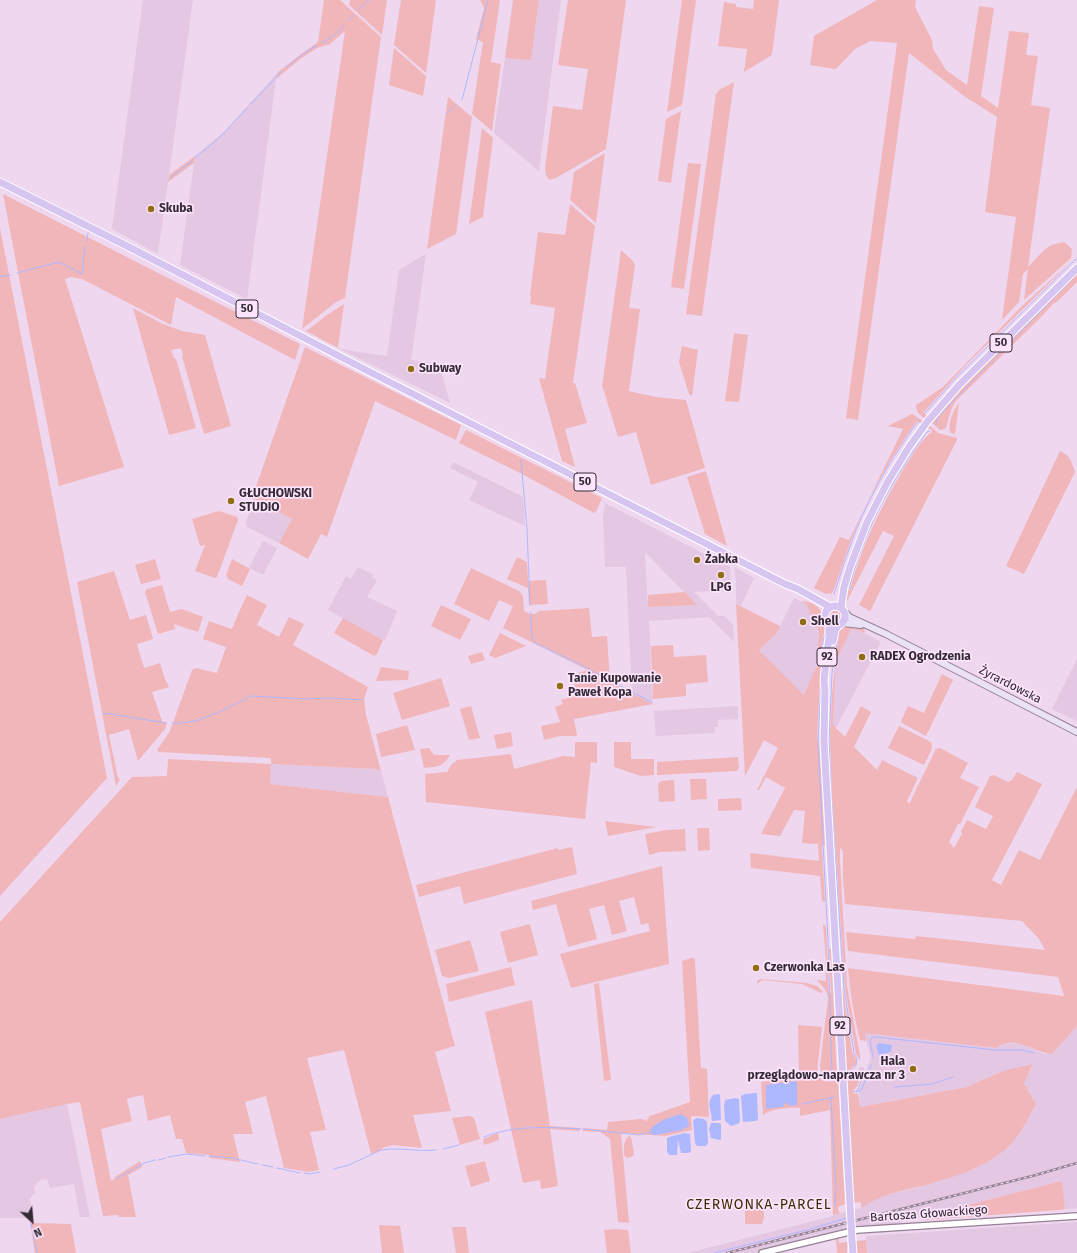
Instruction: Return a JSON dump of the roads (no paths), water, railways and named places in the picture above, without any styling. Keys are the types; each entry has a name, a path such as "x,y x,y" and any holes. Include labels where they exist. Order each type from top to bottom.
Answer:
{"main road":[{"name":"Żyrardowska","path":"0,182 732,557 838,609 849,617 1077,732"},
{"name":"50","path":"838,609 856,548 873,509 892,474 918,435 937,410 960,384 1077,268"},
{"name":"Żyrardowska","path":"786,584 817,605 825,614"},
{"name":"50","path":"829,624 825,618 825,614 838,609"},
{"name":"50","path":"838,609 846,617 841,625"},
{"path":"829,624 833,627 841,625"},
{"name":"92","path":"829,624 830,637 824,680 824,742 853,1253"},
{"name":"Żyrardowska","path":"841,625 868,626"},
{"name":"92","path":"825,690 834,637 836,630 841,625"}],"street":[{"name":"Bartosza Głowackiego","path":"762,1253 857,1230 1077,1216"}],"water":[{"path":"879,1043 892,1045 891,1052 879,1055 876,1046"},
{"path":"795,1081 797,1083 797,1105 791,1106 785,1103 783,1107 766,1109 766,1085"},
{"path":"757,1093 758,1120 743,1122 741,1096 745,1094"},
{"path":"719,1094 721,1120 712,1121 709,1104 710,1100 713,1095"},
{"path":"735,1098 739,1099 740,1122 731,1126 725,1121 724,1105 725,1100"},
{"path":"681,1114 687,1118 689,1126 682,1130 652,1135 650,1130 656,1124"},
{"path":"697,1118 704,1119 707,1122 708,1143 706,1146 697,1146 695,1143 693,1120"},
{"path":"711,1123 721,1124 720,1140 711,1138 709,1129"},
{"path":"684,1133 690,1134 691,1152 681,1153 678,1140 677,1155 669,1155 667,1151 667,1138"}],"waterway":[{"path":"358,10 369,0"},
{"path":"462,100 488,0"},
{"path":"348,21 354,15"},
{"path":"321,43 334,36 344,25"},
{"path":"286,67 317,45"},
{"path":"251,104 282,71"},
{"path":"447,113 456,105"},
{"path":"195,158 220,137 247,108"},
{"path":"170,178 192,161"},
{"path":"87,241 88,233"},
{"path":"17,273 59,262 82,274 85,246"},
{"path":"924,414 956,378 1077,258"},
{"path":"936,425 937,419 950,404 1077,274"},
{"path":"0,277 11,275"},
{"path":"834,594 856,530 869,501 892,459 919,420"},
{"path":"849,589 862,547 880,507 902,468 927,432 930,431"},
{"path":"521,460 527,529 530,605"},
{"path":"531,612 532,637 535,643 579,664 651,702"},
{"path":"819,656 826,631"},
{"path":"838,638 832,673 829,740 844,988 854,1053 857,1059 856,1065 853,1069"},
{"path":"821,672 822,665"},
{"path":"821,683 818,744 828,941 832,1074"},
{"path":"172,723 199,720 251,696 361,700"},
{"path":"104,713 166,723"},
{"path":"873,1057 870,1041 872,1037 995,1050 1022,1050 1034,1053"},
{"path":"854,1092 862,1089 871,1065"},
{"path":"856,1091 858,1090 862,1079 863,1068"},
{"path":"895,1087 932,1084 953,1077"},
{"path":"831,1097 836,1189 835,1206"},
{"path":"802,1104 834,1097"},
{"path":"484,1137 507,1130 519,1129 544,1127 581,1129"},
{"path":"583,1129 639,1135 651,1132"},
{"path":"443,1149 459,1145"},
{"path":"334,1169 349,1165 381,1150 436,1150"},
{"path":"168,1157 187,1154 205,1156"},
{"path":"209,1156 232,1158 258,1164"},
{"path":"158,1160 166,1158"},
{"path":"116,1179 144,1163 155,1160"},
{"path":"262,1165 273,1167"},
{"path":"277,1168 300,1173"},
{"path":"304,1173 310,1174 320,1172"},
{"path":"714,1253 807,1230 847,1218"},
{"path":"31,1224 37,1253"}],"railway":[{"path":"727,1253 1036,1175 1077,1163"}],"place":[{"name":"Skuba","path":"151,209"},
{"name":"Subway","path":"411,369"},
{"name":"GŁUCHOWSKI STUDIO","path":"231,501"},
{"name":"Żabka","path":"697,560"},
{"name":"LPG","path":"721,575"},
{"name":"Shell","path":"803,622"},
{"name":"RADEX Ogrodzenia","path":"862,657"},
{"name":"Tanie Kupowanie Paweł Kopa","path":"560,686"},
{"name":"Czerwonka Las","path":"756,968"},
{"name":"Hala przeglądowo-naprawcza nr 3","path":"913,1069"}],"district":[{"name":"CZERWONKA-PARCEL","path":"759,1205"}]}
